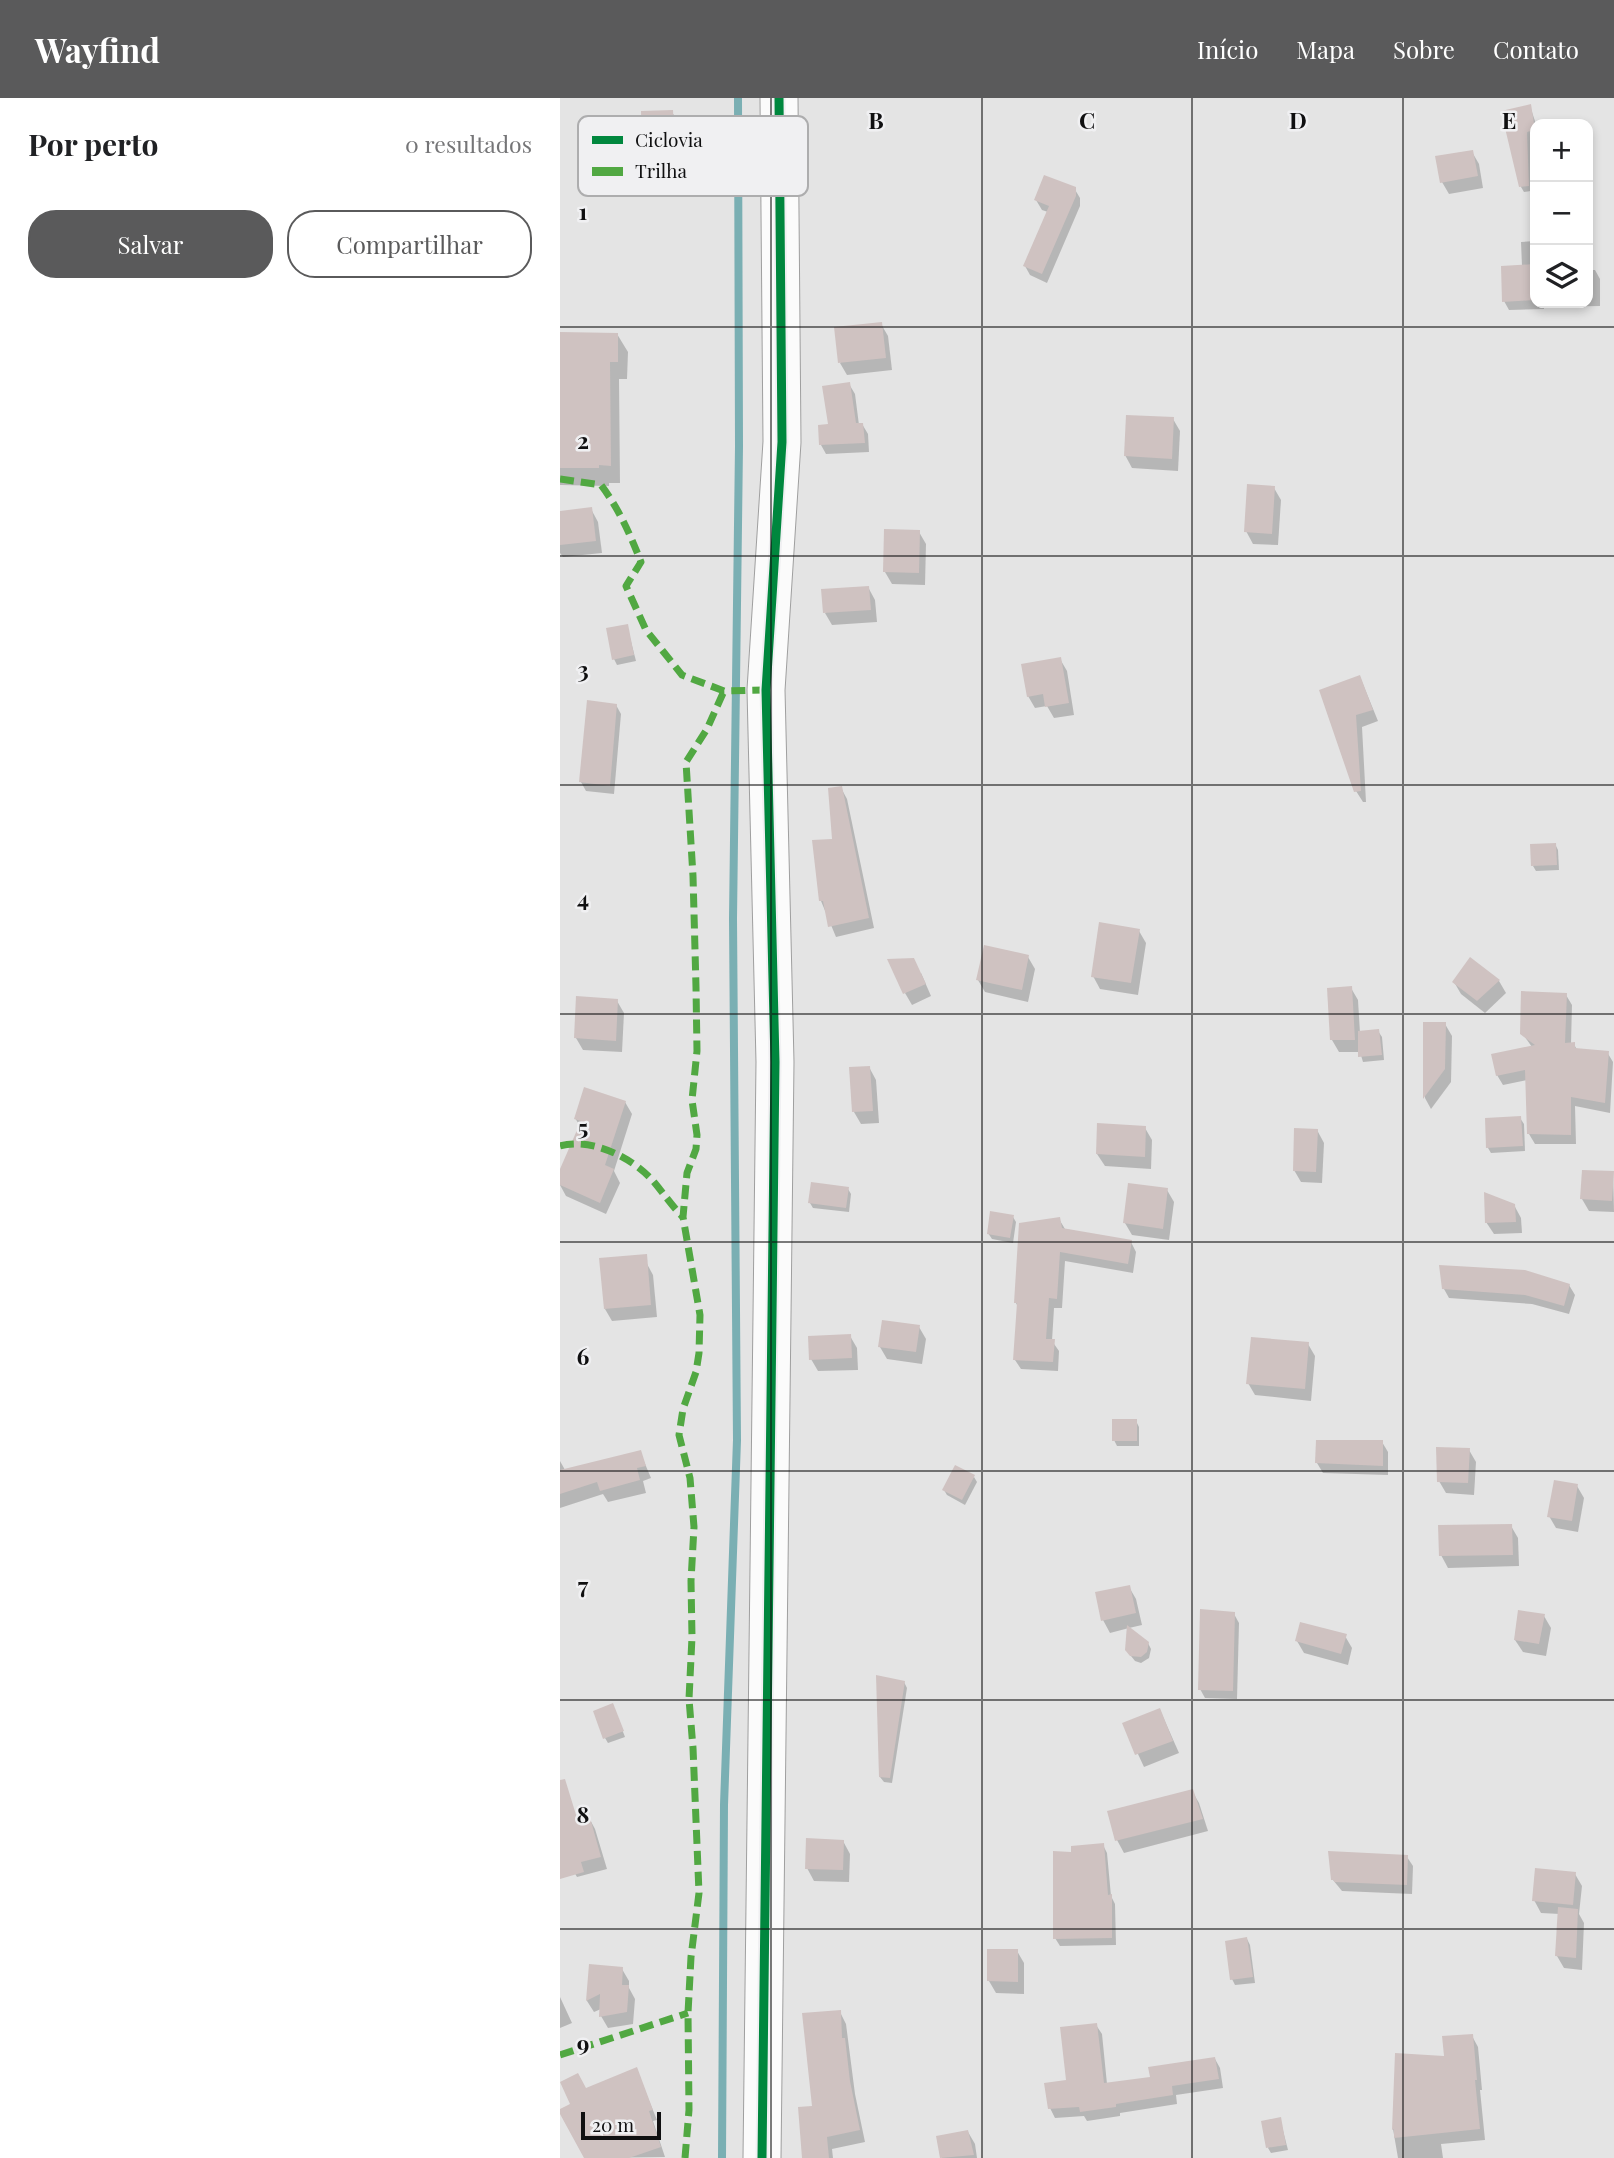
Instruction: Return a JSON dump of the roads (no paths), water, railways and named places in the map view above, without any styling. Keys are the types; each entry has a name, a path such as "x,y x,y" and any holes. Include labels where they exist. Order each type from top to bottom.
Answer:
{"street":[{"path":"779,98 779,116"},
{"path":"762,2158 775,1062 766,690 782,442 780,196"}],"waterway":[{"path":"738,98 738,116"},
{"path":"722,2158 724,1805 737,1440 733,919 739,446 738,196"}]}
